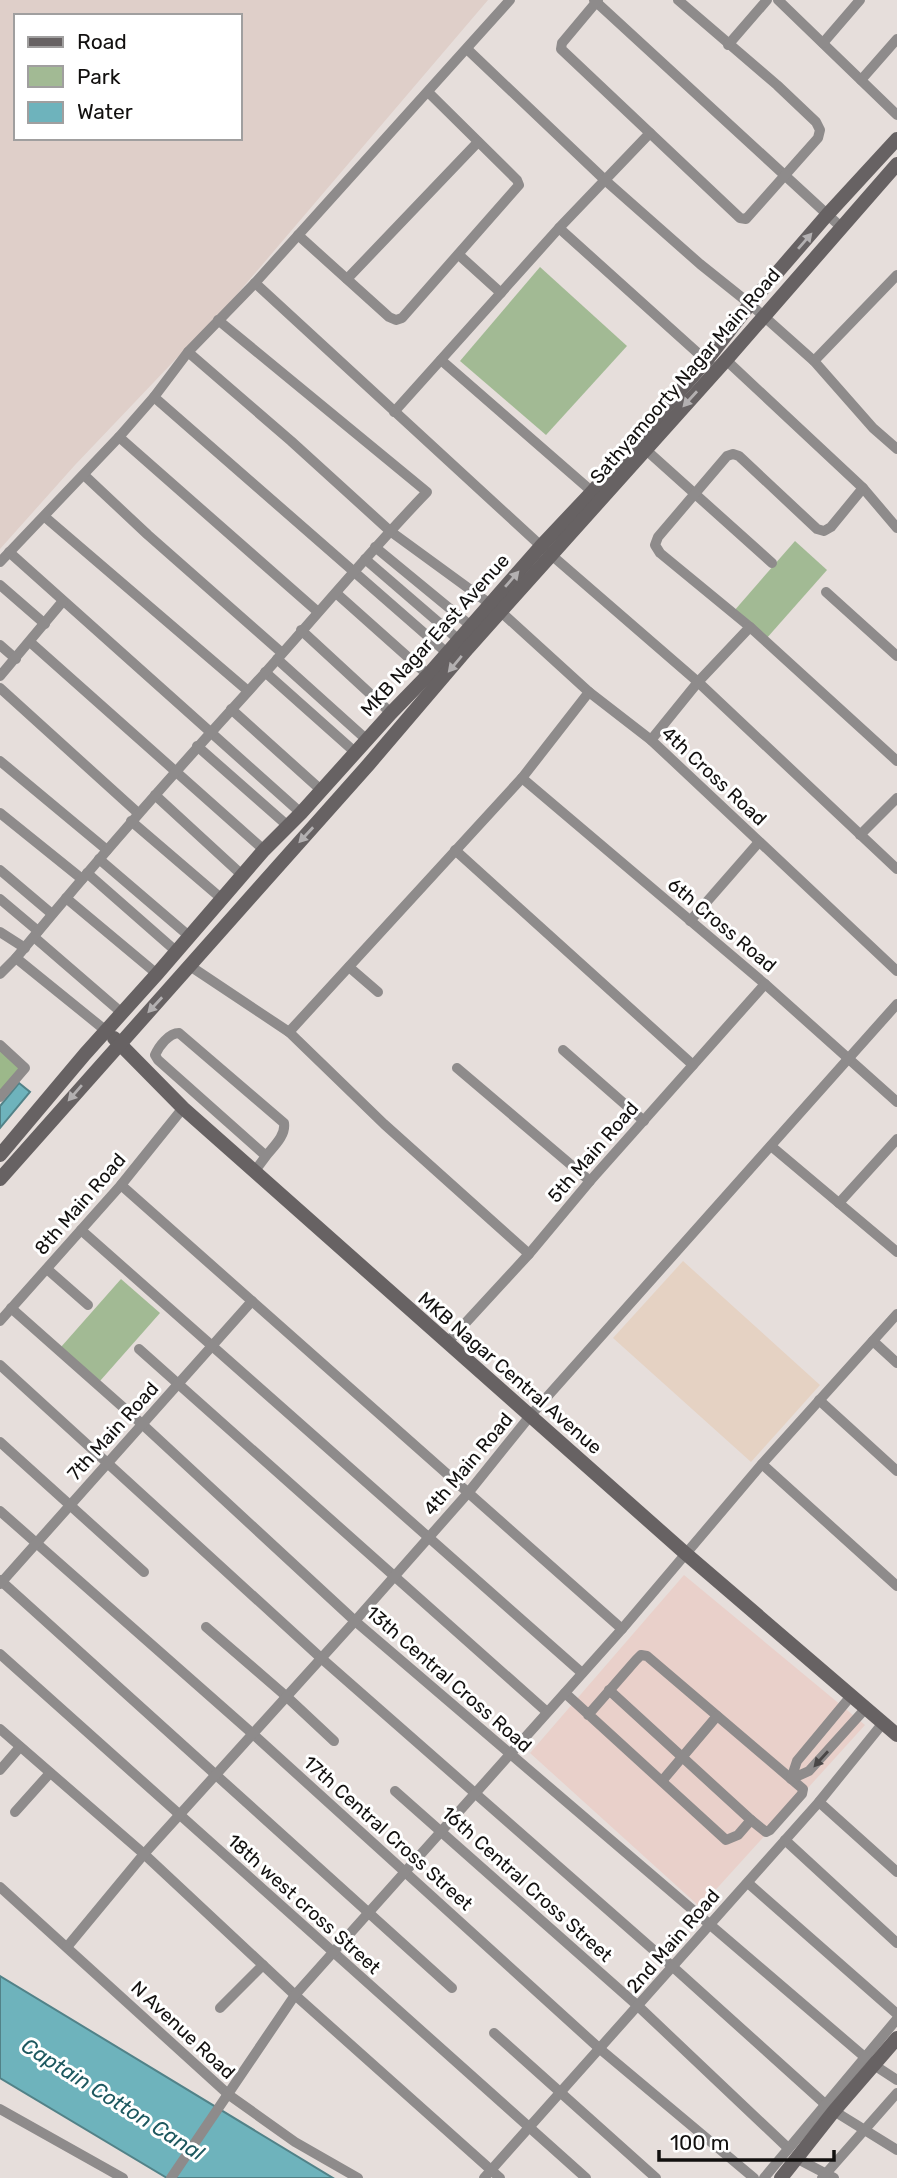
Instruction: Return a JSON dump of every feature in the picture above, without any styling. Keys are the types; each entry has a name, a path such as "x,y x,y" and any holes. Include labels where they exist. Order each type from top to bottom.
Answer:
{"main road":[{"path":"597,496 716,364 750,304 897,139"},
{"name":"Sathyamoorty Nagar Main Road","path":"496,608 597,496 645,449 716,364 763,316 841,227 894,173"},
{"name":"MKB Nagar East Avenue","path":"0,1155 242,874 471,626 496,608"},
{"name":"MKB Nagar East Avenue","path":"0,1178 190,966 496,608"},
{"name":"MKB Nagar Central Avenue","path":"105,1030 120,1042 183,1108 254,1172 685,1553 897,1735"},
{"path":"780,2172 792,2153 869,2061 897,2038"}],"street":[{"path":"0,562 120,437 155,397 188,352 256,283 510,0"},
{"path":"678,0 777,85 816,122 820,130 818,138 786,176 746,219 740,218 561,49 562,43 596,1 786,176 827,215 841,227"},
{"path":"728,45 767,0"},
{"path":"778,0 897,116"},
{"path":"823,43 860,0"},
{"path":"861,80 897,39"},
{"path":"467,49 606,181 814,361 856,410 897,450"},
{"path":"298,235 389,317 396,320 402,318 520,185 429,93"},
{"path":"394,412 559,229 650,134"},
{"path":"347,279 478,142"},
{"path":"559,229 863,488 897,528"},
{"path":"458,255 501,293"},
{"path":"814,361 897,275"},
{"path":"256,283 546,551 698,682 897,869"},
{"path":"0,974 197,746 427,492 218,320"},
{"name":"4th Cross Road","path":"188,352 390,531 496,608 589,692 651,740 897,971"},
{"path":"441,360 597,496"},
{"path":"155,397 447,653"},
{"path":"120,437 318,612"},
{"path":"645,449 772,563"},
{"path":"863,488 831,527 824,531 817,529 739,456 733,454 727,456 694,494 658,537 655,545 660,553 750,627 897,761"},
{"path":"84,475 367,740"},
{"path":"45,517 248,691"},
{"path":"375,547 471,626"},
{"path":"9,552 301,813"},
{"path":"365,559 459,640"},
{"path":"0,586 45,624"},
{"path":"826,592 897,656"},
{"path":"336,593 428,675"},
{"path":"0,676 64,601"},
{"path":"651,740 698,682 750,627"},
{"path":"301,630 391,713"},
{"path":"30,642 264,850"},
{"path":"0,645 16,659"},
{"path":"265,672 356,753"},
{"path":"0,688 222,899"},
{"path":"289,1032 522,778 589,692"},
{"path":"231,709 321,790"},
{"path":"197,746 288,826"},
{"path":"0,761 107,850"},
{"name":"6th Cross Road","path":"522,778 691,920 897,1102"},
{"path":"155,795 242,874"},
{"path":"860,835 897,798"},
{"path":"0,813 84,876 177,952"},
{"path":"691,920 759,842"},
{"path":"455,850 693,1065"},
{"path":"99,859 189,936"},
{"path":"0,870 52,914"},
{"path":"66,898 157,974"},
{"path":"0,899 122,1013"},
{"path":"0,932 24,947"},
{"path":"16,958 105,1030"},
{"path":"190,966 289,1032 384,1124 529,1254"},
{"path":"349,967 379,992"},
{"name":"5th Main Road","path":"447,1343 529,1254 590,1181 765,984"},
{"name":"4th Main Road","path":"67,1947 144,1854 355,1621 468,1493 530,1416 897,1004"},
{"path":"254,1172 266,1156 281,1136 285,1129 284,1123 179,1033 171,1035 157,1051 155,1055 158,1060 266,1156"},
{"path":"0,1045 25,1068 0,1097"},
{"path":"562,1050 644,1121"},
{"path":"457,1068 590,1181"},
{"name":"8th Main Road","path":"0,1321 121,1185 183,1108"},
{"path":"839,1203 897,1139"},
{"path":"771,1146 897,1252"},
{"path":"121,1185 622,1629"},
{"path":"81,1230 582,1673"},
{"path":"47,1269 88,1305"},
{"name":"7th Main Road","path":"1,1582 252,1301"},
{"name":"13th Central Cross Road","path":"11,1308 142,1424 355,1621 869,2061 897,2080"},
{"path":"171,2178 295,1995 622,1629 762,1464 897,1314"},
{"path":"873,1341 897,1363"},
{"path":"139,1349 547,1712"},
{"path":"0,1365 321,1658 829,2107 897,2150"},
{"path":"819,1400 897,1471"},
{"path":"0,1442 144,1573"},
{"path":"762,1464 897,1586"},
{"name":"17th Central Cross Street","path":"0,1511 254,1735 600,2049 754,2178"},
{"path":"1,1582 452,1987"},
{"path":"206,1627 334,1741"},
{"name":"18th west cross Street","path":"0,1654 586,2178"},
{"path":"588,1715 609,1690 642,1655 648,1656 803,1789 802,1794 766,1832 609,1690"},
{"path":"565,1693 726,1840 738,1835 751,1820"},
{"path":"791,1779 797,1761 851,1696"},
{"path":"791,1779 809,1771 866,1708"},
{"path":"662,1781 717,1716"},
{"name":"2nd Main Road","path":"492,2176 530,2127 819,1802 883,1723"},
{"path":"0,1729 144,1854 492,2176"},
{"path":"0,1770 20,1746"},
{"path":"15,1812 50,1773"},
{"name":"16th Central Cross Street","path":"395,1791 638,2006 792,2153 827,2176"},
{"path":"819,1802 897,1871"},
{"path":"785,1840 897,1943"},
{"path":"748,1883 897,2014"},
{"name":"N Avenue Road","path":"0,1887 229,2095 295,2142 358,2178"},
{"path":"220,2008 263,1965"},
{"path":"869,2061 897,2019"},
{"path":"494,2034 656,2178"},
{"path":"827,2176 897,2093"},
{"path":"0,2109 122,2178"},
{"path":"764,2178 780,2172"}],"shaded area":[{"path":"0,0 488,0 233,299 75,465 0,549"},
{"path":"683,1261 820,1385 751,1462 613,1338"},
{"path":"684,1575 865,1725 700,1907 530,1753"}],"green space":[{"path":"540,267 627,346 546,435 460,361"},
{"path":"795,541 827,570 766,639 734,611"},
{"path":"0,1041 27,1065 0,1096"},
{"path":"121,1279 160,1313 100,1381 61,1347"}],"water":[{"path":"19,1083 30,1092 0,1128 0,1106"},
{"name":"Captain Cotton Canal","path":"0,1976 333,2178 167,2178 0,2078"}]}
